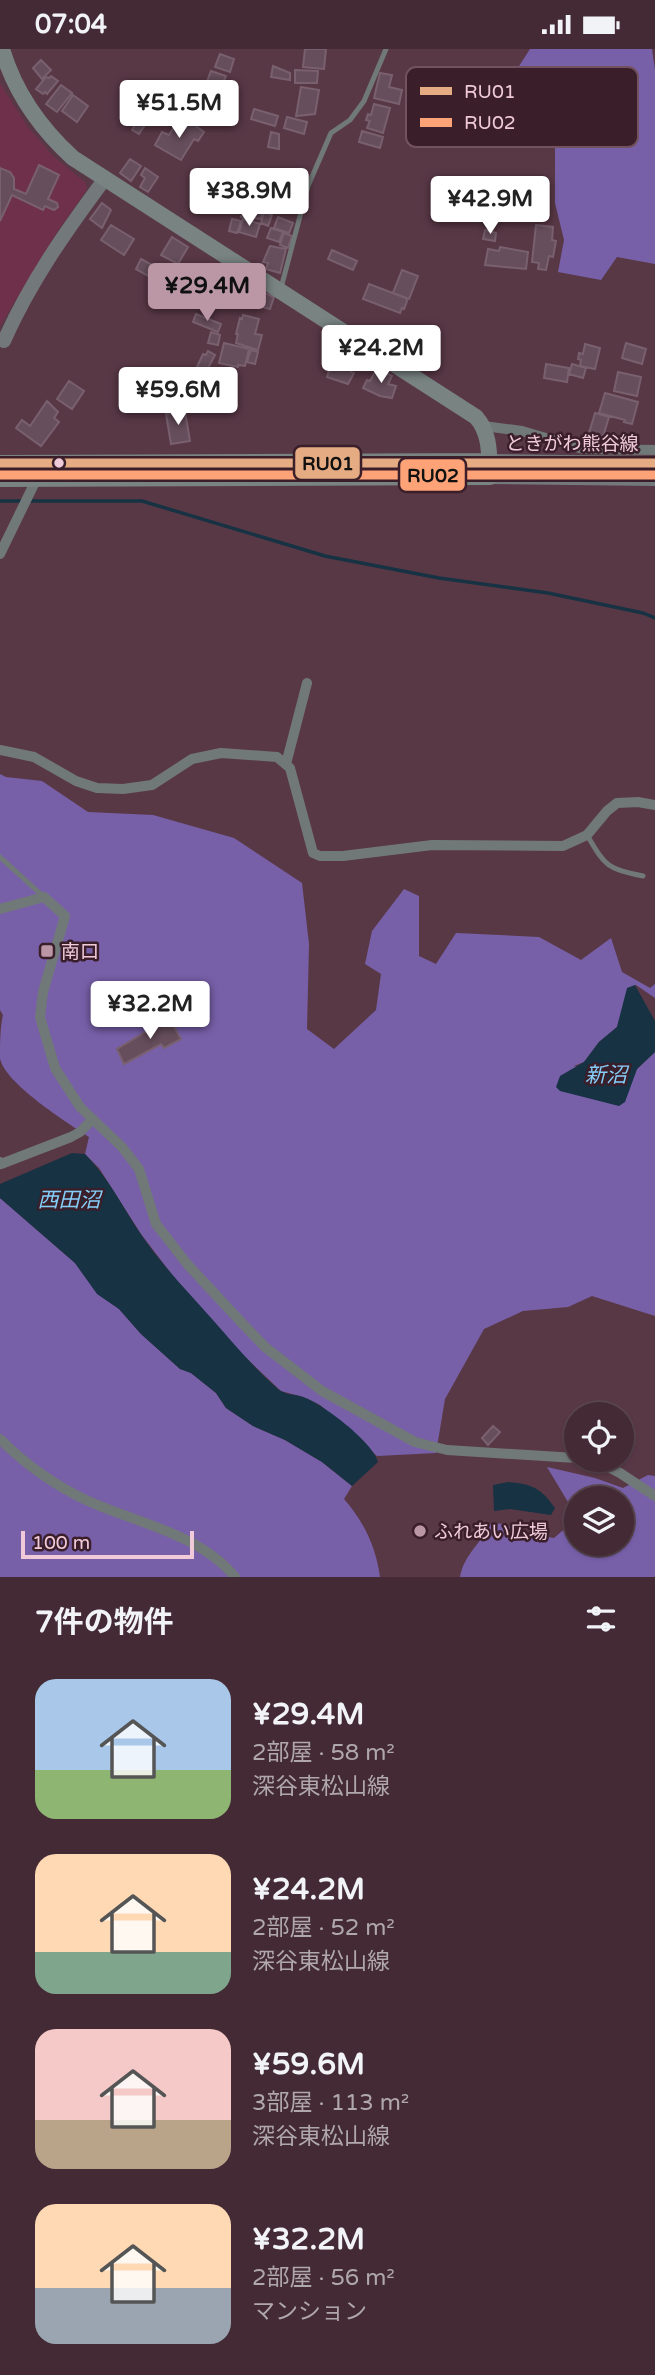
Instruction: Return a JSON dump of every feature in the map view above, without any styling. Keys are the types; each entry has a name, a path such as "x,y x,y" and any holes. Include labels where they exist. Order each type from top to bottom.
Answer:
{"main road":[{"path":"2,49 14,82 40,125 73,158 467,411 484,426 489,447 489,469"},
{"path":"4,341 30,287 68,228 104,180"},
{"path":"0,463 489,469"},
{"name":"ときがわ熊谷線","path":"489,469 655,463"},
{"path":"0,479 489,469"},
{"name":"ときがわ熊谷線","path":"489,469 655,479"}],"street":[{"path":"484,426 522,431 583,449 655,450"},
{"path":"0,554 44,463"},
{"path":"286,764 306,683"},
{"path":"0,750 34,757 76,781 97,788 123,789 152,785 192,759 221,753 277,757 290,768 313,853 320,856 342,856 432,845 563,846 587,835 617,803 638,802 655,805"},
{"path":"0,909 44,897 65,916 43,992 40,1017 55,1068 80,1107 122,1147 139,1168 156,1224 188,1265 265,1347 322,1391 403,1436 447,1450 564,1457"},
{"path":"0,1162 1,1164 71,1137 93,1119"},
{"path":"0,1439 63,1488 186,1540 226,1566 235,1577"},
{"path":"618,1472 655,1496"}],"lane":[{"path":"280,292 308,186 331,133 350,120 364,101 386,49"},
{"path":"587,835 603,862 613,870 643,876"},
{"path":"0,857 44,897"}],"shaded area":[{"path":"530,49 652,49 655,70 655,264 617,257 601,280 558,272 564,240 555,203 555,147 638,147 638,67 518,67"},
{"path":"0,83 27,126 53,156 86,183 87,189 55,235 0,326"},
{"path":"0,774 42,781 88,812 153,815 234,838 302,883 309,944 307,1029 334,1049 376,1010 381,974 365,964 372,931 404,889 419,896 419,956 436,964 456,933 539,937 581,960 611,938 622,972 650,988 655,984 655,998 636,985 628,988 617,1027 599,1042 584,1062 574,1066 631,1084 637,1069 655,1052 655,1316 592,1296 568,1307 523,1311 484,1329 445,1399 436,1453 377,1456 320,1405 281,1391 244,1356 173,1276 141,1234 99,1168 85,1154 89,1137 38,1102 4,1068 0,1058 3,1015 0,1010"},
{"path":"0,1198 75,1263 97,1293 119,1309 141,1334 180,1369 191,1373 216,1393 226,1408 253,1426 285,1440 322,1462 352,1486 344,1499 368,1535 376,1555 380,1577 0,1577"},
{"path":"547,1467 564,1472 617,1486 564,1486 564,1495"},
{"path":"648,1475 655,1476 655,1577 460,1577 469,1555 491,1523 504,1524 523,1533 554,1538 564,1529 564,1556 634,1556 634,1486 627,1486"}],"water":[{"name":"新沼","path":"635,985 655,1021 655,1052 637,1069 625,1102 619,1106 560,1091 556,1087 560,1076 584,1062 599,1042 617,1027 627,988"},
{"name":"西田沼","path":"72,1153 85,1154 93,1163 157,1256 261,1373 281,1391 303,1397 322,1407 367,1445 378,1462 352,1486 322,1462 285,1440 253,1426 226,1408 216,1393 191,1373 180,1369 141,1334 119,1309 97,1294 75,1263 0,1198 0,1184"},
{"path":"508,1482 524,1484 540,1492 555,1508 551,1515 510,1509 494,1511 493,1485"}],"building":[{"path":"305,49 326,49 324,69 303,67"},
{"path":"220,54 234,59 230,72 215,67"},
{"path":"41,60 51,70 42,79 33,68"},
{"path":"273,66 290,73 290,80 271,77"},
{"path":"295,70 318,71 317,83 295,83"},
{"path":"211,71 226,76 223,83 227,84 219,104 201,97"},
{"path":"380,73 392,75 389,87 402,90 399,104 374,98"},
{"path":"51,76 58,81 47,94 36,89 46,77"},
{"path":"61,85 72,93 57,112 46,104"},
{"path":"301,87 319,90 315,114 296,116"},
{"path":"154,90 166,97 162,104 150,97"},
{"path":"73,95 88,106 77,122 62,111"},
{"path":"166,100 178,108 170,121 155,111 159,104 162,106"},
{"path":"148,103 155,108 147,121 140,117"},
{"path":"374,104 390,108 383,133 367,128 370,121 366,120 368,114 371,115"},
{"path":"254,109 278,116 275,126 251,119"},
{"path":"140,117 147,122 139,134 132,130"},
{"path":"287,117 307,122 304,134 284,128"},
{"path":"189,121 204,132 198,141 194,139 181,160 155,145 162,132 169,135 175,125 184,130"},
{"path":"362,131 383,137 380,148 359,142"},
{"path":"271,132 279,134 279,149 268,147"},
{"path":"130,159 141,166 131,181 120,173"},
{"path":"39,165 59,175 48,199 57,203 58,207 54,210 45,206 43,210 12,195 0,221 0,168 10,172 14,178 14,189 26,194"},
{"path":"145,168 158,177 148,192 140,187 145,178 141,175"},
{"path":"246,194 260,197 259,204 264,205 261,219 241,217"},
{"path":"102,203 111,210 102,228 90,219"},
{"path":"264,212 272,215 268,226 261,223"},
{"path":"278,217 293,223 289,233 274,228"},
{"path":"232,219 241,221 237,233 229,231"},
{"path":"243,219 260,224 256,237 239,232"},
{"path":"111,225 134,239 124,255 101,240"},
{"path":"536,225 553,227 552,240 556,241 553,257 549,256 546,270 538,269 539,263 532,262"},
{"path":"271,228 283,232 279,242 267,238"},
{"path":"485,230 496,233 495,241 483,239"},
{"path":"284,233 292,236 288,248 280,245"},
{"path":"172,237 188,247 178,264 161,255"},
{"path":"270,246 286,249 280,273 266,269 268,263 263,262"},
{"path":"500,247 528,252 526,269 485,265 488,249 499,251"},
{"path":"332,250 357,261 353,270 328,259"},
{"path":"141,259 163,271 157,281 136,269"},
{"path":"402,270 418,276 409,299 393,293"},
{"path":"240,282 274,297 270,309 233,299"},
{"path":"369,284 406,298 404,309 402,308 400,313 363,299"},
{"path":"196,314 221,324 218,332 193,322"},
{"path":"243,315 259,319 255,334 262,335 258,350 236,343 240,318 242,319"},
{"path":"211,332 220,335 218,345 208,343"},
{"path":"224,343 249,349 245,366 219,363"},
{"path":"626,343 646,349 642,364 622,358"},
{"path":"585,344 600,348 595,369 580,366 579,353 583,354"},
{"path":"251,350 258,352 255,364 247,362"},
{"path":"344,350 356,354 350,366 353,367 351,372 354,373 348,384 327,377 330,367 338,369 340,363 343,364"},
{"path":"208,351 215,355 205,374 196,369 203,354 206,355"},
{"path":"546,364 569,368 567,382 544,378"},
{"path":"572,364 586,368 583,378 569,374"},
{"path":"377,368 392,376 388,384 396,386 392,398 363,388"},
{"path":"618,372 641,377 637,396 614,391"},
{"path":"69,381 84,391 72,409 57,399"},
{"path":"605,393 638,402 632,424 599,413"},
{"path":"47,401 58,412 54,418 59,422 41,446 16,428 22,420 30,426"},
{"path":"184,406 190,441 171,444 166,414 179,412 178,407"},
{"path":"595,413 609,417 603,437 589,433"},
{"path":"169,1018 181,1039 164,1048 161,1044 124,1064 117,1049"},
{"path":"493,1426 500,1432 488,1445 482,1438"}],"waterway":[{"path":"0,501 142,501 325,556 439,578 548,593 643,613 655,618"}],"transit line":[{"name":"RU01","path":"0,463 655,463"},
{"name":"RU02","path":"0,475 655,475"}],"place":[{"name":"南口","path":"47,951"},
{"name":"ふれあい広場","path":"420,1531"}]}
